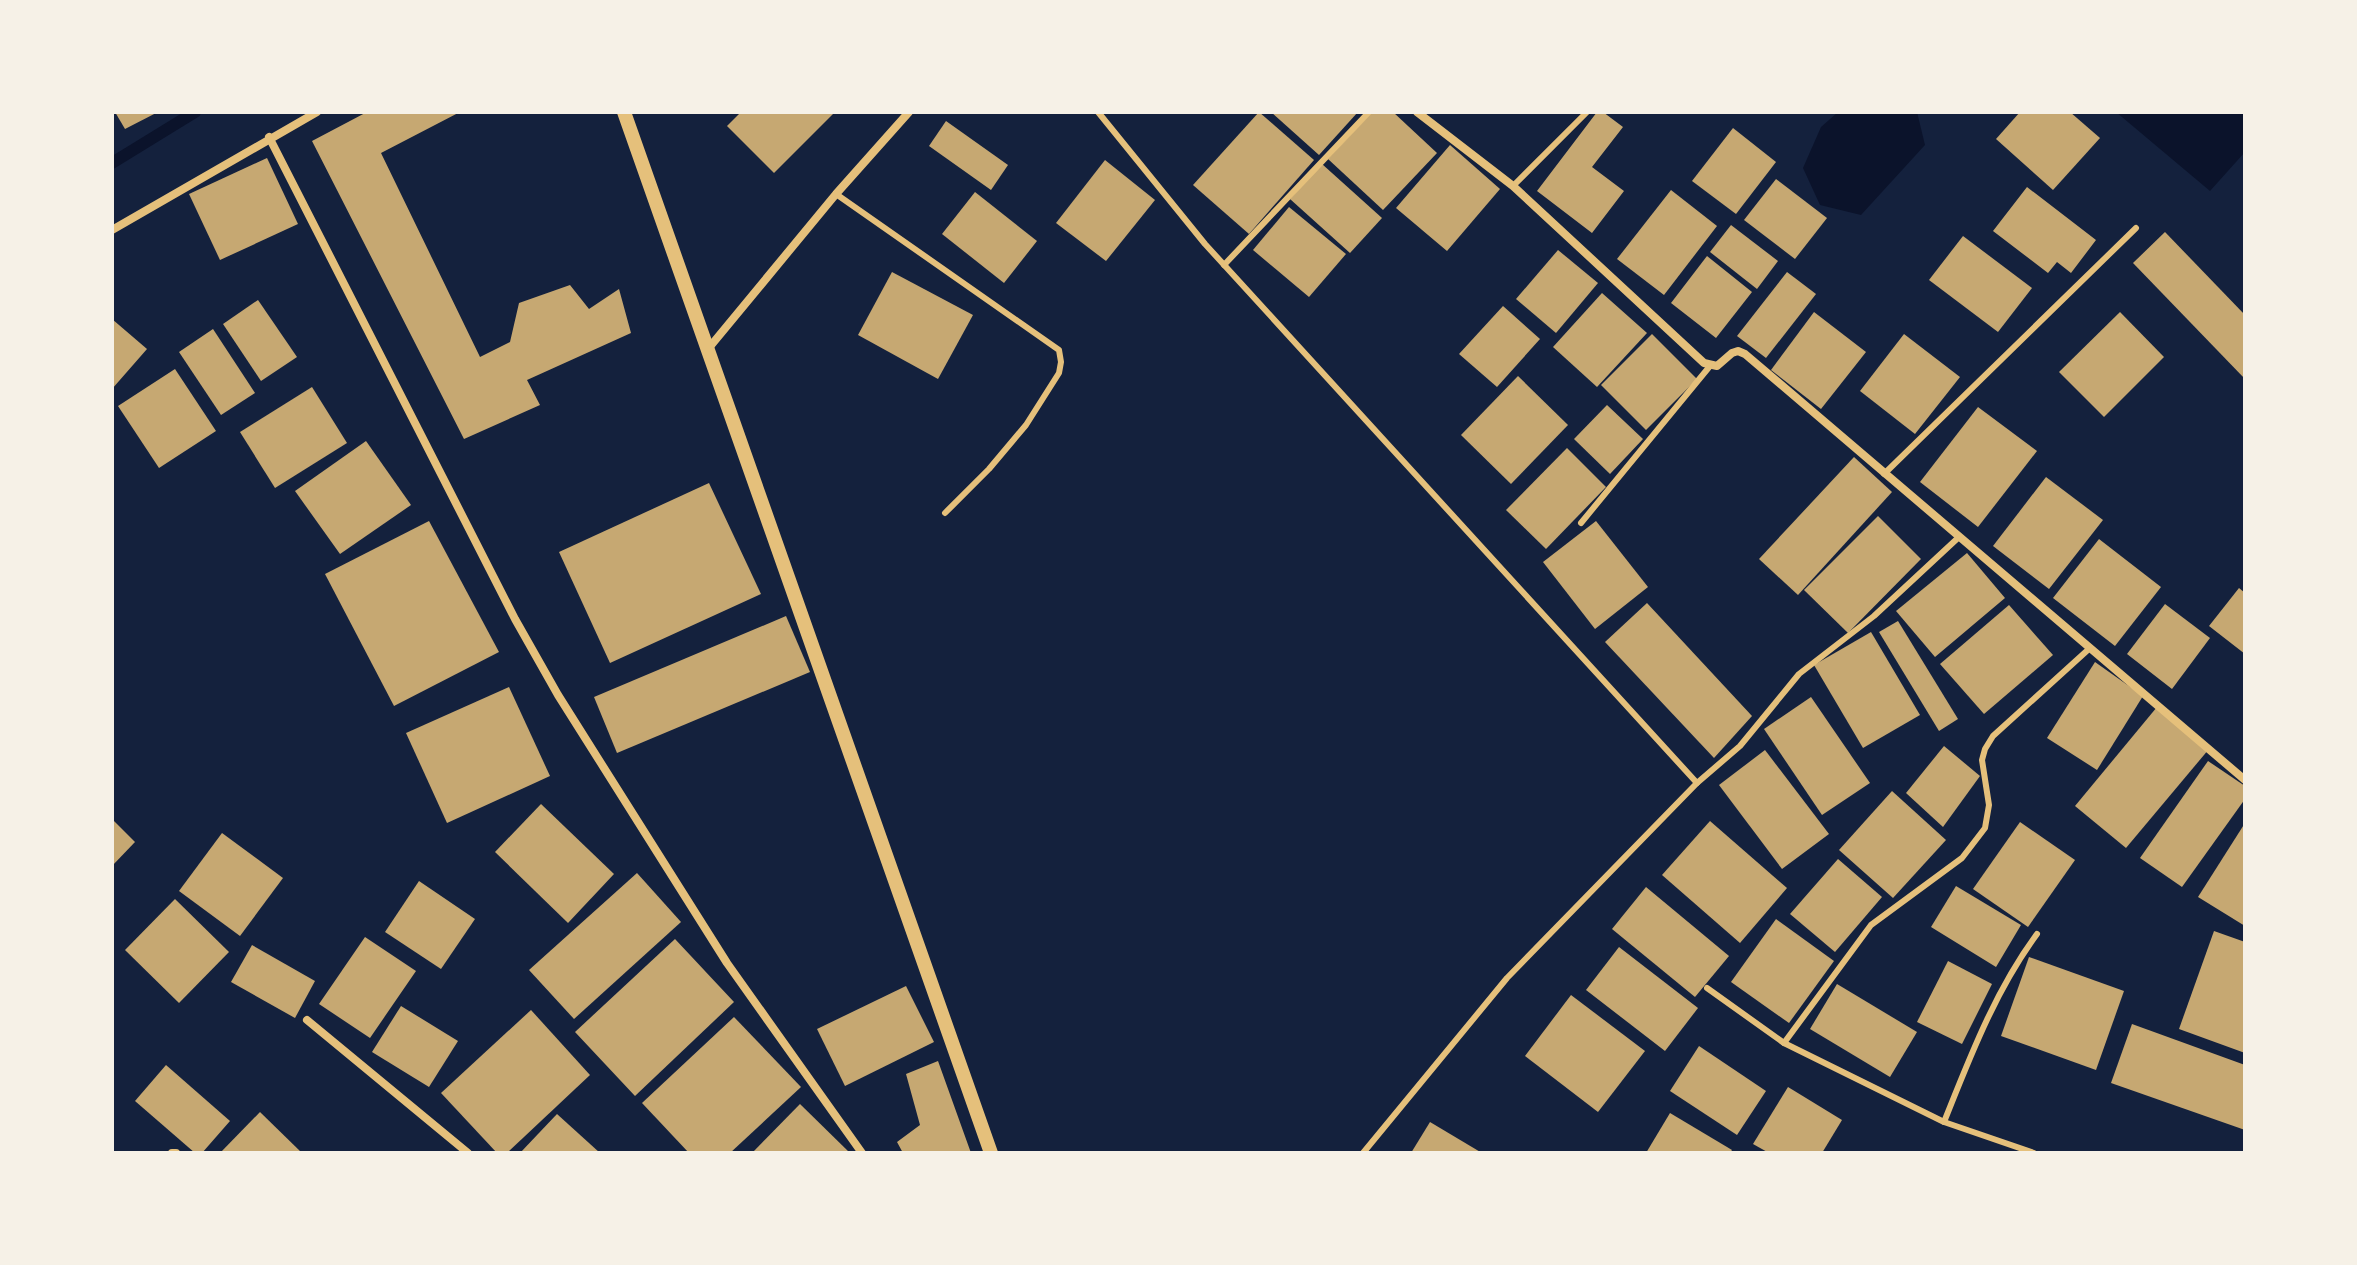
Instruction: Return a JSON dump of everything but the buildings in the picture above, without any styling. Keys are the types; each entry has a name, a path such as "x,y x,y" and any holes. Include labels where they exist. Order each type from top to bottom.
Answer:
{"street":[{"path":"112,230 317,112"},
{"path":"624,112 991,1153"},
{"path":"707,350 836,194 909,112"},
{"path":"1417,112 1513,186 1710,366 1717,366 1732,353 1738,351 1745,354 2245,780"},
{"path":"269,137 515,619 558,695 727,963 862,1153"},
{"path":"307,1020 468,1153"}],"lane":[{"path":"1098,112 1224,265 1697,783"},
{"path":"1224,265 1369,112"},
{"path":"1513,186 1587,112"},
{"path":"836,194 1059,350 1059,373 1026,425 989,469 945,513"},
{"path":"1884,474 2136,228"},
{"path":"1581,523 1710,366"},
{"path":"1363,1153 1507,978 1697,783 1740,746 1799,674 1874,616 1959,537"},
{"path":"1784,1043 1871,925 1945,872 1971,847 1985,828 1988,817 1982,760 1985,749 1993,736 2090,648"},
{"path":"1944,1122 1974,1048 2015,964 2037,934"},
{"path":"1707,988 1784,1043 1944,1122 2034,1153"}],"water":[{"path":"1838,112 1917,112 1925,145 1861,215 1820,205 1803,168 1821,127"},
{"path":"2116,112 2245,112 2245,152 2210,191"}],"waterway":[{"path":"112,163 195,112"}]}
